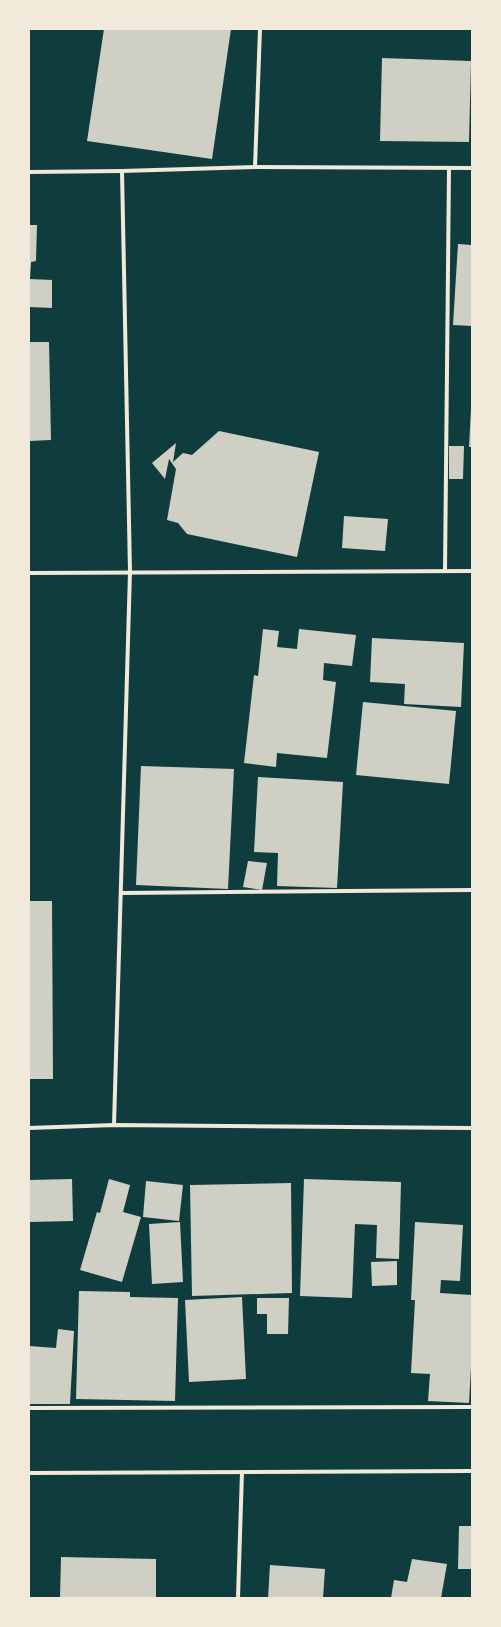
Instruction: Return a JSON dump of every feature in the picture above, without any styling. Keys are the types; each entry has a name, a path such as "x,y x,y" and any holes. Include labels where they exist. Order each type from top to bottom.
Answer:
{"street":[{"path":"255,167 260,29"},
{"path":"29,172 255,167 472,168"},
{"path":"445,571 450,168"},
{"path":"114,1125 130,572 122,171"},
{"path":"29,573 472,571"},
{"path":"121,893 472,890"},
{"path":"29,1128 114,1125 472,1128"},
{"path":"29,1408 472,1407"},
{"path":"29,1473 472,1471"},
{"path":"238,1598 242,1472"}],"building":[{"path":"104,29 231,29 212,159 87,141"},
{"path":"382,58 471,61 469,142 380,141"},
{"path":"29,225 37,225 36,261 31,262 30,279 52,280 52,308 29,307"},
{"path":"458,244 472,245 472,326 453,325"},
{"path":"29,342 49,342 51,440 29,441"},
{"path":"471,409 472,447 469,447"},
{"path":"219,431 319,452 297,557 187,534 178,523 167,520 176,469 169,459 165,479 152,463 176,443 173,462 183,453 192,455"},
{"path":"449,446 464,446 463,479 449,479"},
{"path":"344,516 388,519 385,551 342,548"},
{"path":"263,629 279,631 277,647 297,649 299,629 356,635 352,666 324,663 323,680 336,682 327,758 277,753 276,767 244,763 254,675 258,676"},
{"path":"372,638 464,643 461,707 404,704 405,684 370,682"},
{"path":"363,702 456,711 449,784 356,775"},
{"path":"141,766 234,769 228,889 136,885"},
{"path":"258,777 343,782 337,888 277,886 278,853 254,852"},
{"path":"248,861 267,863 262,890 243,887"},
{"path":"29,901 52,901 53,1079 29,1079"},
{"path":"72,1179 73,1221 29,1222 29,1180"},
{"path":"109,1179 130,1185 123,1212 141,1217 122,1282 80,1270 97,1212 100,1213"},
{"path":"304,1179 401,1182 399,1259 376,1258 377,1225 355,1224 352,1298 300,1296"},
{"path":"146,1181 183,1185 179,1221 143,1217"},
{"path":"291,1183 292,1293 192,1296 190,1185"},
{"path":"180,1222 183,1282 152,1284 149,1224"},
{"path":"415,1222 463,1225 460,1281 441,1280 440,1293 472,1295 472,1349 469,1403 428,1401 430,1374 411,1373 415,1300 411,1300"},
{"path":"397,1261 397,1285 372,1286 371,1262"},
{"path":"79,1291 130,1292 130,1297 178,1298 175,1401 76,1399"},
{"path":"242,1297 246,1379 189,1382 185,1300"},
{"path":"257,1298 289,1298 288,1334 267,1334 267,1314 257,1314"},
{"path":"58,1329 74,1331 70,1404 29,1404 29,1346 56,1348"},
{"path":"459,1526 472,1526 472,1569 458,1569"},
{"path":"61,1557 156,1559 156,1598 60,1598"},
{"path":"412,1559 447,1564 441,1598 391,1598 394,1580 407,1582"},
{"path":"270,1565 325,1569 323,1598 268,1598"}]}
